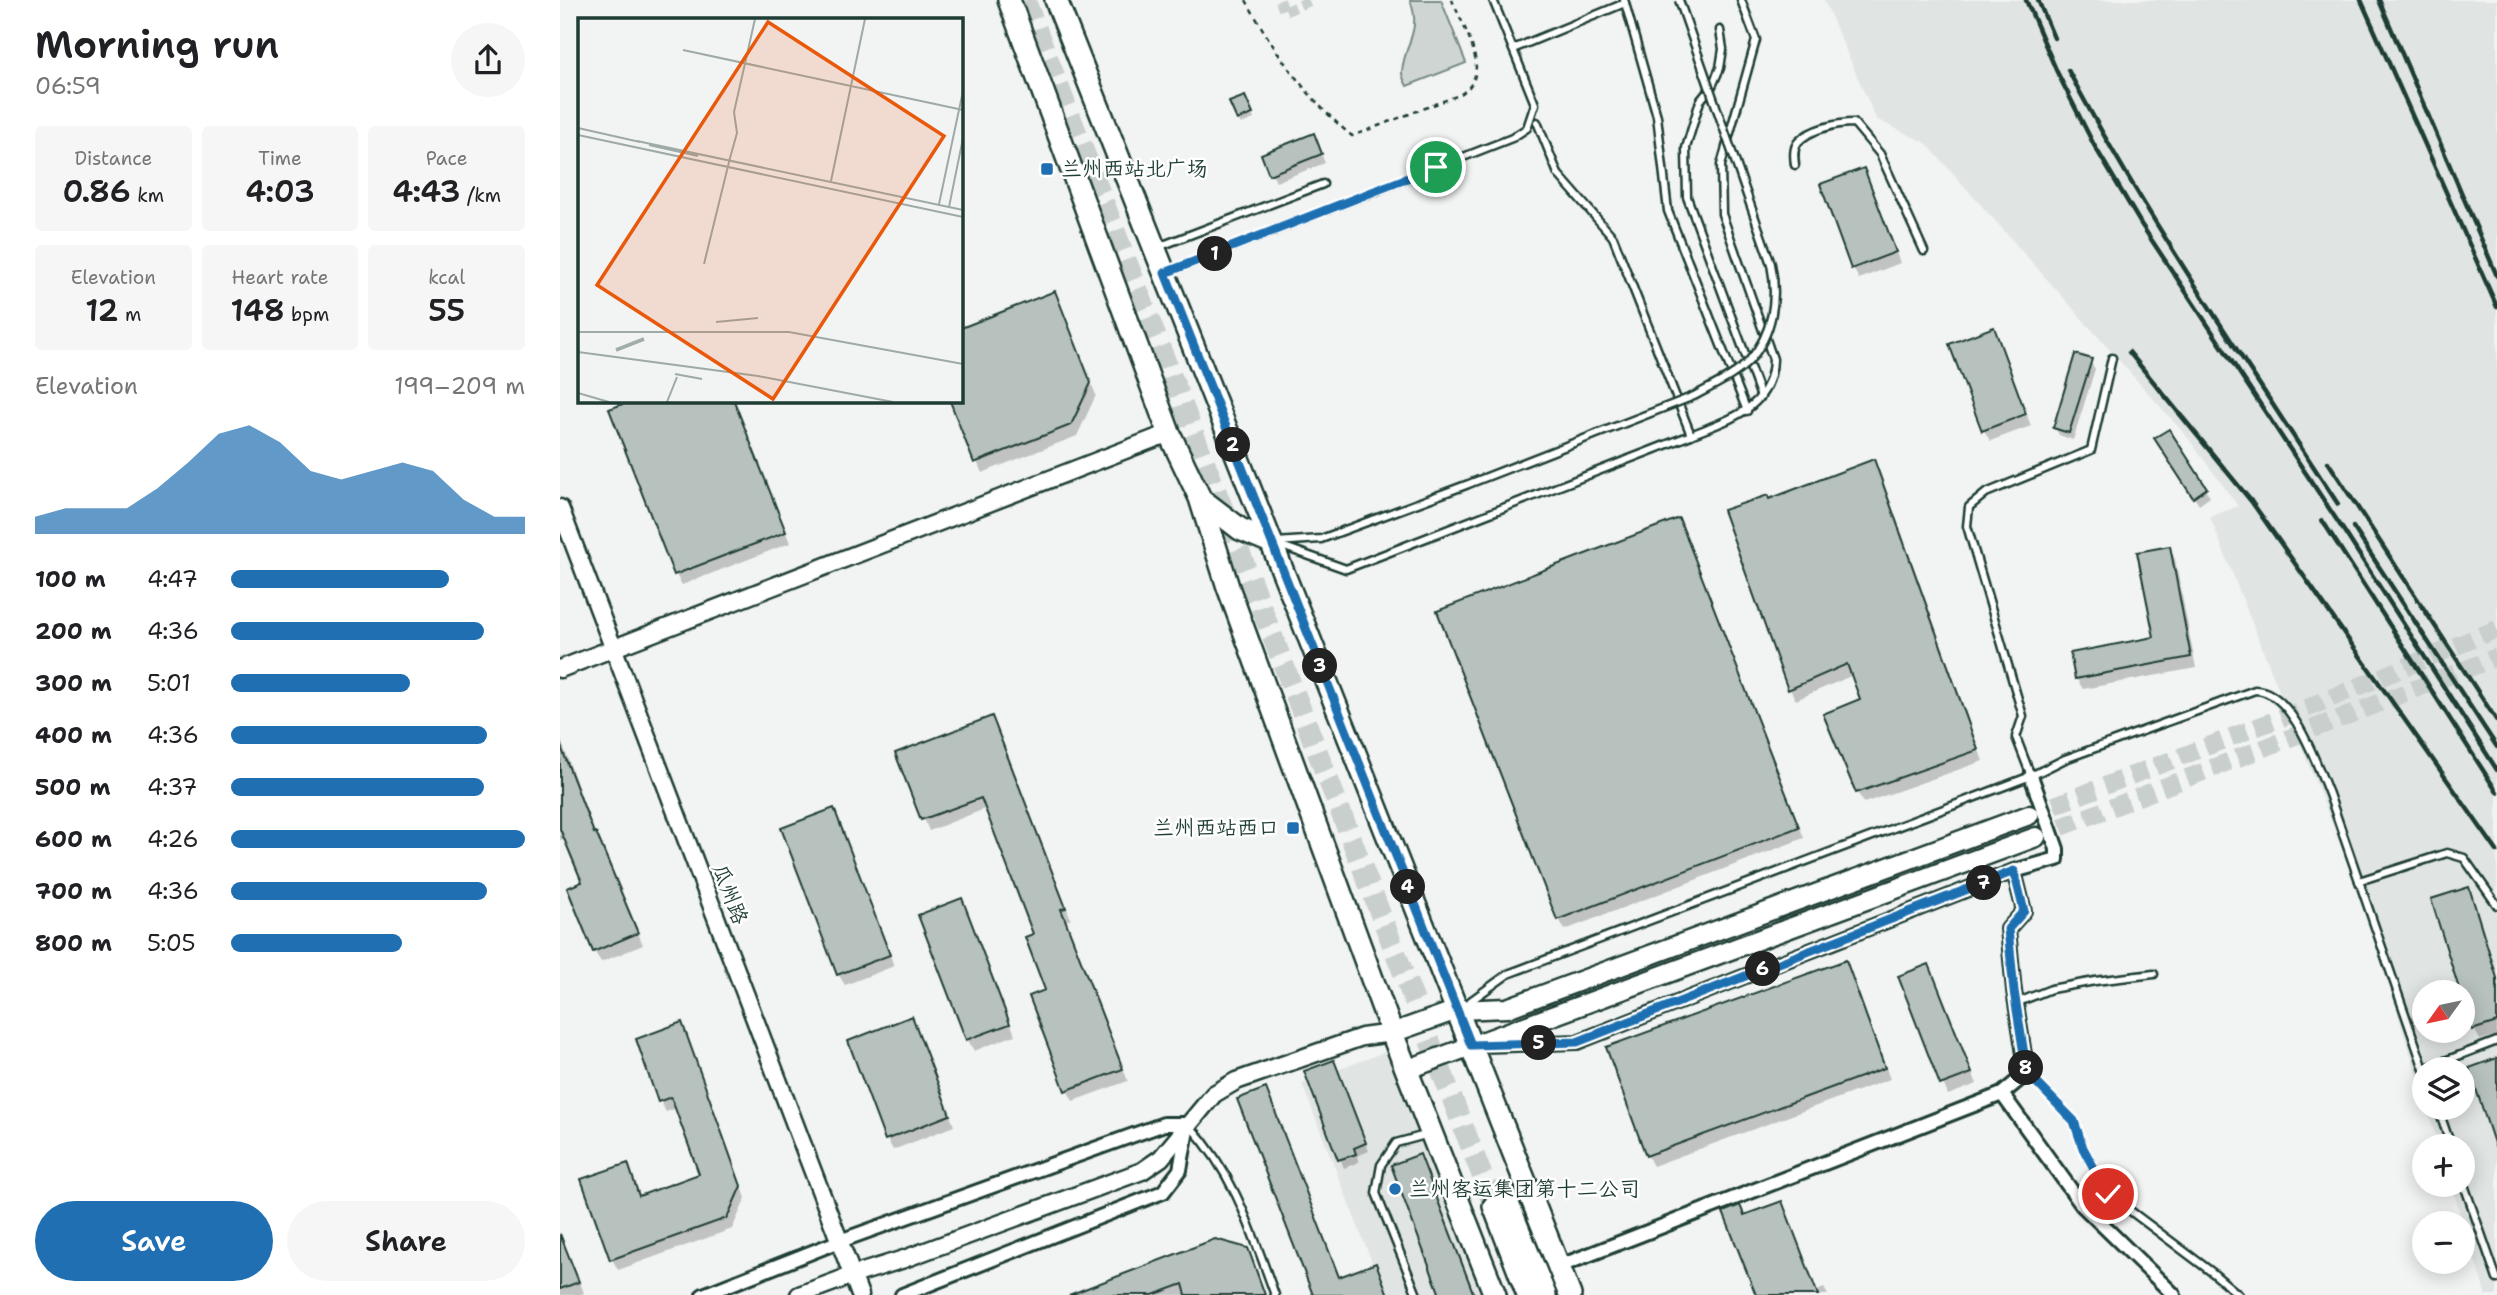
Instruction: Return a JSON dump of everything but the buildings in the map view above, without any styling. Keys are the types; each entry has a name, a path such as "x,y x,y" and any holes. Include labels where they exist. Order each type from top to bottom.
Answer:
{"main road":[{"path":"1009,0 1170,433 1200,498 1228,587 1392,1033 1495,1295"},
{"path":"1056,0 1570,1295"},
{"path":"1200,498 1226,520 1271,542"},
{"path":"1392,1033 1457,1010 1507,1008 2029,816"},
{"path":"1406,1070 2036,837"},
{"path":"1528,1295 1500,1203 1545,1295"}],"street":[{"path":"560,669 1170,433"},
{"name":"瓜州路","path":"560,508 860,1295"},
{"path":"1471,1045 1577,1042 2014,871 2057,859 2057,849 2031,776"},
{"path":"1560,1266 2001,1094 2027,1073 2008,929 2024,911 2014,871"},
{"path":"799,1295 1142,1171 1161,1158 1214,1094 1237,1081 1362,1037 1392,1033"},
{"path":"2001,1094 2082,1205 2174,1295"},
{"path":"703,1295 840,1241 1164,1124 1188,1124"},
{"path":"902,1295 1163,1192 1180,1170 1188,1124"}],"lane":[{"path":"1165,273 1512,138 1527,128 1535,104 1493,0"},
{"path":"1271,542 1321,539 1466,485 1694,396 1728,377 1749,361 1762,341 1772,315 1776,288 1771,264 1679,0"},
{"path":"1271,542 1346,569 1691,435 1746,411 1761,397 1769,386 1773,359 1722,214 1721,165 1756,40 1741,0"},
{"path":"1513,49 1625,2 1657,116 1668,211 1746,411"},
{"path":"1720,30 1723,49 1720,68 1712,86 1700,101 1686,148 1687,197 1761,397"},
{"path":"1537,122 1558,174 1612,237 1691,435"},
{"path":"1795,164 1794,151 1797,143 1806,136 1839,123 1854,123 1880,154 1924,251"},
{"path":"1155,248 1323,184"},
{"path":"2031,776 2016,737 2023,716 1967,526 1969,507 1986,493 2091,450 2112,358"},
{"path":"1457,1010 1508,974 2031,776 2065,759 2255,690 2263,690 2284,703 2311,751 2329,794 2420,1057"},
{"path":"2359,881 2447,853 2464,859 2497,905"},
{"path":"2016,1003 2051,989 2154,974"},
{"path":"2455,1057 2497,1041"},
{"path":"2027,1073 2074,1121 2083,1148 2108,1194 2239,1295"},
{"path":"1188,1124 1207,1145 1239,1198 1275,1295"},
{"path":"1417,1295 1376,1193 1381,1165 1396,1143 1431,1133"},
{"path":"2468,1197 2497,1279"}],"path":[{"path":"1246,0 1262,29 1325,114 1352,136 1459,95 1473,84 1478,66 1452,0"}],"shaded area":[{"path":"1410,0 1441,0 1466,63 1407,86 1402,73 1414,28"},
{"path":"1824,0 2497,0 2497,1295 2486,1295 2475,1260 2475,1211 2459,1211 2455,1197 2475,1197 2475,1134 2435,1134 2431,1120 2475,1120 2475,1057 2412,1059 2362,899 2210,517 2238,506 2188,438 1926,143 1876,119"},
{"name":"兰州客运集团第十二公司","path":"1392,1049 1488,1295 1385,1295 1302,1084"}],"tunnel":[{"path":"1025,0 1494,1206"},
{"path":"1280,0 1284,12 1312,0"},
{"path":"2029,815 2307,708 2497,629"},
{"path":"2036,837 2497,657"}],"railway":[{"path":"2026,0 2057,72 2094,145 2141,224 2346,534 2497,770"},
{"path":"2038,0 2054,38"},
{"path":"2361,0 2497,307"},
{"path":"2379,0 2497,276"},
{"path":"2068,70 2164,236 2338,504"},
{"path":"2129,352 2251,501 2497,851"},
{"path":"2328,462 2497,721"},
{"path":"2322,520 2497,792"},
{"path":"2353,527 2497,747"}],"place":[{"name":"兰州西站北广场","path":"1047,169"},
{"name":"兰州西站西口","path":"1293,828"},
{"name":"兰州客运集团第十二公司","path":"1395,1189"}],"route":[{"path":"1436,167 1165,273 1471,1045 1577,1042 2014,871 2024,911 2008,929 2014,991 2027,1073 2074,1121 2083,1148 2108,1194"}]}
